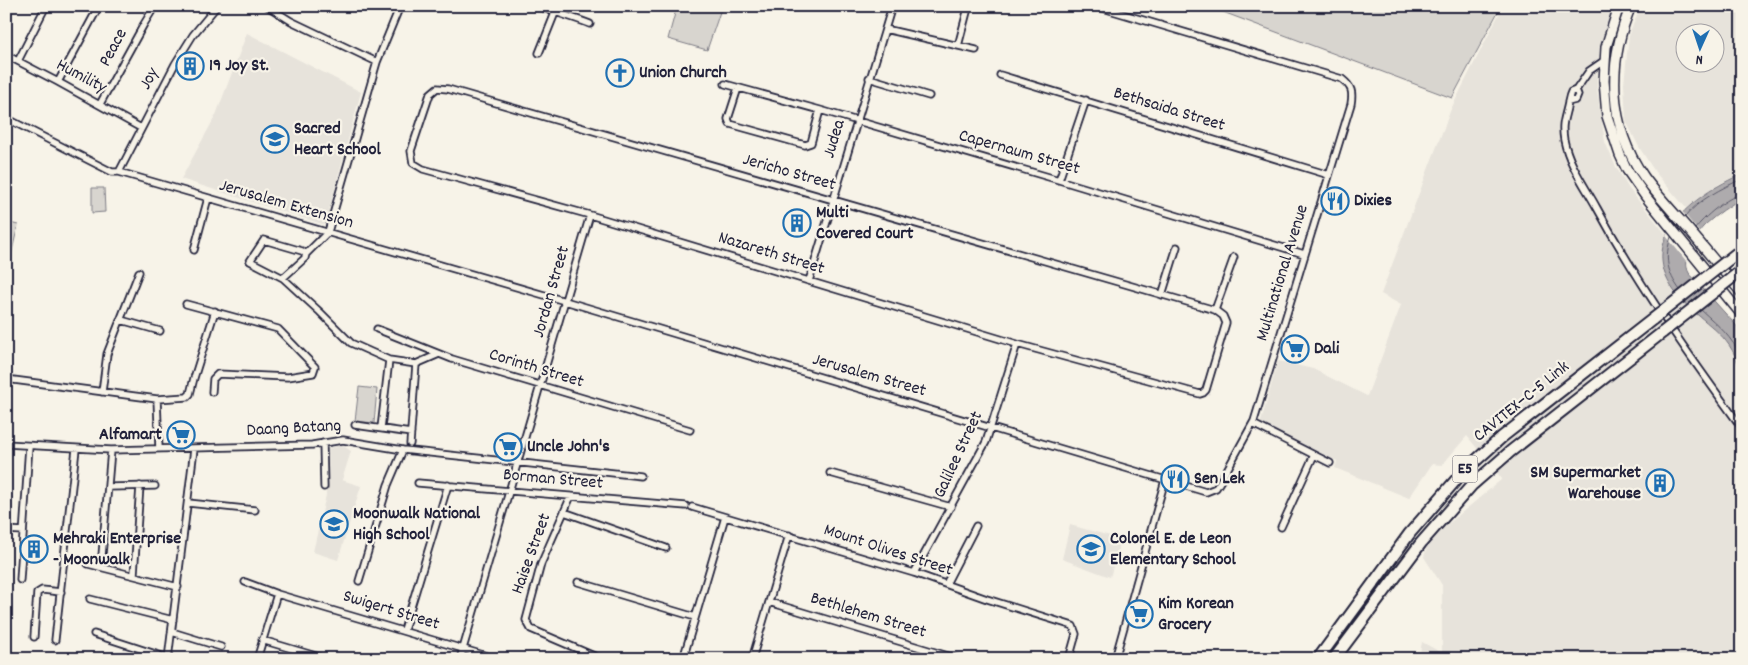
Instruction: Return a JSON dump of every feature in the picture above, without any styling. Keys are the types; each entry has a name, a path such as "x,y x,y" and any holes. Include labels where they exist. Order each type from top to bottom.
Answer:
{"highway":[{"name":"CAVITEX–C-5 Link","path":"1318,659 1410,533 1462,473 1502,437 1740,250"},
{"name":"CAVITEX–C-5 Link","path":"1334,659 1421,543 1472,485 1547,422 1742,270"}],"main road":[{"path":"1619,6 1609,36 1604,81 1607,116 1620,155 1636,184 1670,229 1742,315"},
{"path":"1631,6 1622,27 1616,56 1615,97 1616,112 1629,150 1649,182 1742,293"}],"street":[{"path":"18,61 46,6"},
{"path":"58,82 99,6"},
{"name":"Peace","path":"100,104 156,6"},
{"name":"Joy","path":"119,172 193,34 216,6"},
{"path":"267,6 291,21 377,62"},
{"path":"283,278 305,258 306,254 328,232 377,62 400,6"},
{"path":"538,6 590,24"},
{"name":"Judea","path":"809,281 892,6"},
{"name":"Multinational Avenue","path":"1096,6 1342,80 1350,86 1352,93 1253,424 1216,488 1206,492 1165,480"},
{"path":"958,46 968,8"},
{"path":"539,53 555,13"},
{"path":"885,28 976,50"},
{"name":"Humility","path":"6,55 100,104 141,128"},
{"path":"1605,60 1590,71 1576,90 1578,95 1576,100 1568,102 1562,126 1570,160 1620,250 1697,366 1742,428"},
{"name":"Bethsaida Street","path":"1000,75 1329,175"},
{"path":"869,78 929,96"},
{"name":"Capernaum Street","path":"725,84 1059,180 1304,254"},
{"name":"Jericho Street","path":"436,88 448,89 1214,310"},
{"name":"Nazareth Street","path":"436,88 430,94 411,151 413,163 417,166 1017,344 1200,394 1206,390 1226,323 1223,316 1214,310"},
{"path":"738,88 728,119 730,124 806,145 811,143 820,110"},
{"path":"1059,180 1086,100"},
{"name":"Jerusalem Extension","path":"6,118 109,171 119,172 565,301"},
{"path":"194,250 208,198"},
{"name":"Jordan Street","path":"460,659 590,216"},
{"path":"306,254 268,240 262,241 250,261 283,278 347,340 355,345 389,360 416,364 438,354"},
{"path":"1162,295 1177,247"},
{"path":"1214,310 1234,257"},
{"path":"102,392 107,354 139,272"},
{"name":"Jerusalem Street","path":"565,301 1165,480"},
{"path":"186,304 278,329 314,364 315,369 311,373 288,376 218,374 213,379 212,392"},
{"path":"6,379 157,400 183,398 189,396 215,311"},
{"path":"121,320 160,331"},
{"name":"Corinth Street","path":"377,329 438,354 690,430"},
{"name":"Galilee Street","path":"914,572 986,442 1017,344"},
{"path":"381,428 389,360"},
{"path":"410,444 416,364"},
{"path":"157,400 159,449"},
{"path":"1253,424 1330,463"},
{"path":"355,425 411,433"},
{"name":"Daang Batang","path":"6,444 111,450 323,444 343,440 402,450 641,476"},
{"path":"323,444 324,487"},
{"path":"20,580 29,446"},
{"path":"56,640 76,449"},
{"path":"94,634 168,658 194,449"},
{"path":"101,567 111,450"},
{"path":"359,581 388,485 402,450"},
{"path":"1281,527 1314,455"},
{"path":"830,473 951,507"},
{"path":"1115,659 1165,480"},
{"name":"Borman Street","path":"418,483 689,507"},
{"path":"404,630 448,485"},
{"path":"134,574 140,486"},
{"path":"109,487 155,486"},
{"name":"Haise Street","path":"572,496 541,564 526,615 527,624 531,629 601,659"},
{"path":"188,503 255,510"},
{"name":"Mount Olives Street","path":"689,507 914,572 987,599 1073,626 1076,634 1070,659"},
{"path":"564,512 666,548"},
{"path":"683,659 724,517"},
{"path":"946,584 976,526"},
{"path":"6,530 23,531"},
{"path":"752,659 789,535"},
{"path":"88,564 134,574 178,587"},
{"name":"Swigert Street","path":"245,582 277,594 497,659"},
{"path":"578,582 695,617"},
{"path":"34,637 37,593 42,590 61,592"},
{"path":"257,659 277,594"},
{"path":"90,599 173,620"},
{"name":"Bethlehem Street","path":"769,602 958,659"},
{"path":"172,632 221,647"},
{"path":"262,640 326,659"},
{"path":"930,659 932,651"}],"shaded area":[{"path":"677,6 722,6 707,50 668,39"},
{"path":"1207,6 1501,6 1452,98"},
{"path":"1503,6 1613,6 1600,47 1597,69 1597,89 1605,142 1616,167 1629,189 1666,234 1663,244 1689,307 1719,333 1730,347 1737,361 1742,379 1742,659 1419,659 1422,642 1442,653 1442,585 1424,557 1429,540 1502,479 1467,436 1442,465 1432,464 1409,498 1335,468 1337,461 1260,425 1278,361 1313,369 1367,396 1401,305 1381,294 1451,109"},
{"path":"1641,6 1742,6 1742,173 1719,184 1686,208 1655,172 1639,147 1626,121 1624,84 1629,34"},
{"name":"Sacred Heart School","path":"247,33 361,92 325,225 181,179 216,115"},
{"path":"92,188 104,188 105,212 92,213"},
{"path":"6,222 18,225 6,277"},
{"path":"359,387 377,389 374,423 355,421"},
{"name":"Moonwalk National High School","path":"342,445 351,451 342,480 361,486 338,560 313,552 326,495 324,449"},
{"name":"Colonel E. de Leon Elementary School","path":"1070,525 1121,539 1110,577 1062,559"}],"water":[{"path":"1742,174 1742,198 1719,213 1702,228 1690,247 1687,267 1689,273 1742,332 1742,379 1738,363 1726,341 1678,296 1666,276 1662,256 1665,238 1675,222 1689,207 1705,194"}],"pier":[{"path":"1681,210 1701,234 1687,262 1666,236"}],"place":[{"name":"19 Joy St.","path":"190,66"},
{"name":"Union Church","path":"620,73"},
{"name":"Sacred Heart School","path":"275,139"},
{"name":"Dixies","path":"1335,201"},
{"name":"Multi Covered Court","path":"797,223"},
{"name":"Dali","path":"1295,349"},
{"name":"Alfamart","path":"181,435"},
{"name":"Uncle John's","path":"508,447"},
{"name":"Sen Lek","path":"1175,479"},
{"name":"SM Supermarket Warehouse","path":"1660,483"},
{"name":"Moonwalk National High School","path":"334,524"},
{"name":"Mehraki Enterprise - Moonwalk","path":"34,549"},
{"name":"Colonel E. de Leon Elementary School","path":"1091,549"},
{"name":"Kim Korean Grocery","path":"1139,614"}]}
